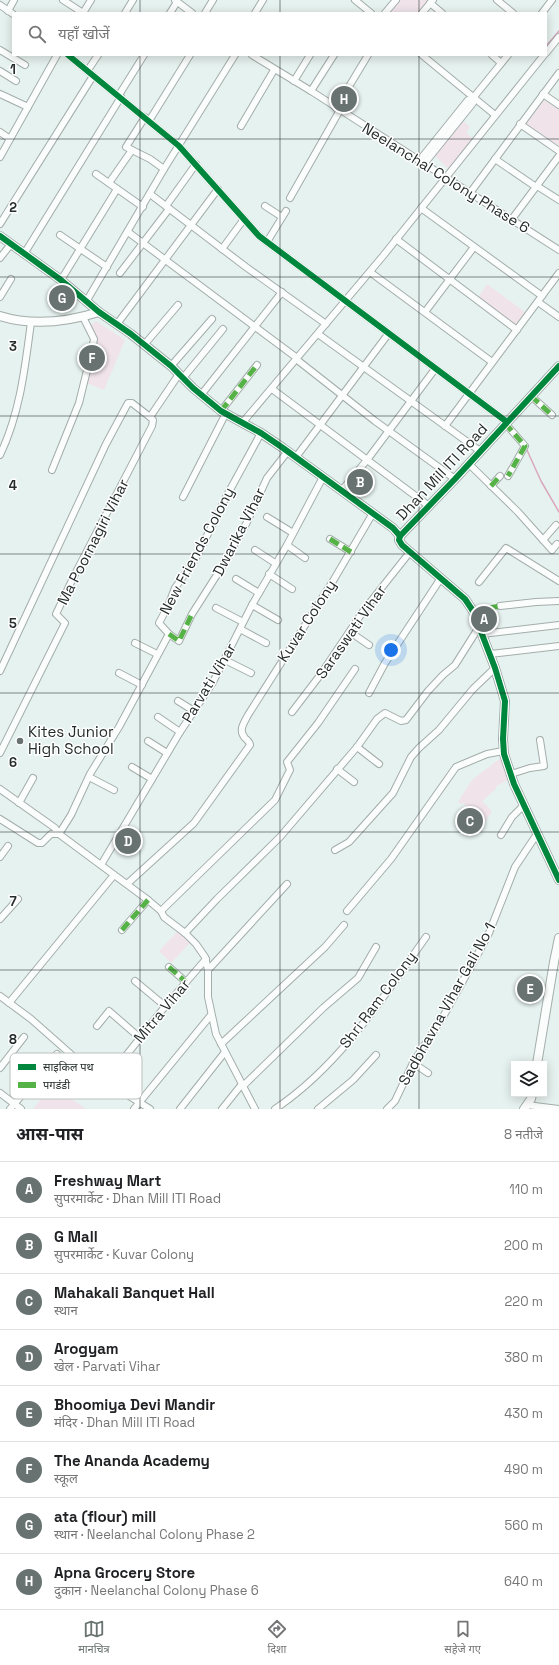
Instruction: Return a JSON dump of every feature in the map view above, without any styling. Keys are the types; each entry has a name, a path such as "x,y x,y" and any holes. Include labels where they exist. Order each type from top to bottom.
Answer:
{"street":[{"path":"0,5 10,12 14,0"},
{"path":"63,0 81,12"},
{"path":"84,12 91,0"},
{"path":"126,12 133,0"},
{"path":"206,12 213,0"},
{"path":"257,12 263,0"},
{"path":"355,0 370,12"},
{"path":"386,12 396,0"},
{"path":"497,0 512,12"},
{"path":"543,12 552,0"},
{"path":"170,12 176,1 191,12"},
{"path":"423,12 431,2 441,12"},
{"path":"547,52 559,37"},
{"path":"0,50 25,65"},
{"path":"0,157 56,56"},
{"path":"69,56 120,96 179,146 244,219 267,242 506,422 525,446 508,476"},
{"path":"88,70 97,56"},
{"path":"24,254 143,56"},
{"path":"164,169 150,159 126,147 147,119 189,56"},
{"path":"86,302 164,169 234,56"},
{"name":"Neelanchal Colony Phase 6","path":"253,56 274,70 311,91 421,163 559,250"},
{"path":"294,81 309,56"},
{"path":"311,91 333,56"},
{"path":"290,198 367,56"},
{"path":"423,56 495,115"},
{"path":"493,56 502,63"},
{"path":"421,163 473,103 473,98 507,56"},
{"path":"243,422 370,272 543,56"},
{"path":"241,126 274,70"},
{"path":"0,71 16,81"},
{"path":"470,193 559,73"},
{"path":"0,224 93,76"},
{"path":"0,94 28,108"},
{"path":"543,94 559,105"},
{"path":"520,124 559,151"},
{"path":"0,132 10,139"},
{"path":"109,183 132,150"},
{"path":"512,219 559,156"},
{"path":"495,158 559,200"},
{"path":"120,273 167,208 196,164"},
{"path":"96,174 142,207"},
{"path":"61,280 117,189"},
{"path":"117,324 218,189"},
{"path":"150,194 246,267 326,324"},
{"path":"265,206 282,218"},
{"path":"421,208 474,247 540,299 559,317"},
{"path":"267,242 286,211"},
{"path":"222,248 244,219"},
{"path":"128,232 256,327 342,396 455,479"},
{"path":"60,234 107,267"},
{"path":"0,236 61,280 86,302 144,344 171,366 201,395 224,412 243,422 288,451 374,513 393,528 400,536"},
{"path":"396,239 517,330"},
{"path":"0,258 11,244"},
{"path":"425,312 474,247"},
{"path":"370,272 492,362"},
{"path":"445,426 559,273"},
{"path":"0,297 11,279"},
{"path":"201,395 282,292"},
{"path":"144,344 178,305"},
{"path":"0,316 15,321 31,322 83,317 99,312"},
{"path":"52,470 79,403 92,350 94,339 83,317"},
{"path":"171,366 212,319"},
{"path":"0,455 16,413 21,391 31,322"},
{"name":"Ma Poornagiri Vihar","path":"0,753 65,623 56,614 74,576 152,426 153,420 150,416 181,376 223,329"},
{"path":"318,334 480,451"},
{"path":"296,457 386,337"},
{"path":"184,497 224,412 257,365"},
{"name":"Dhan Mill ITI Road","path":"559,366 455,479 400,536 399,540 402,545 465,599 474,611 506,701 503,751 524,805 559,880"},
{"path":"342,490 367,460 435,369"},
{"path":"272,389 429,506"},
{"path":"531,396 552,414"},
{"path":"0,671 106,444 128,403 132,403 150,416"},
{"name":"New Friends Colony","path":"59,834 71,815 89,777 119,727 169,634 159,623 175,588 196,558 241,468 261,433"},
{"name":"Dwarika Vihar","path":"169,634 179,641 192,614 207,592 246,524 267,478 288,451"},
{"path":"469,464 552,550 557,544"},
{"path":"491,486 500,476"},
{"name":"Parvati Vihar","path":"101,865 167,753 214,682 252,605 323,477"},
{"name":"Kuvar Colony","path":"127,884 194,823 250,746 250,743 244,736 241,729 248,715 374,513"},
{"path":"267,517 293,533"},
{"path":"543,540 556,525"},
{"path":"330,539 351,552"},
{"path":"286,545 305,558"},
{"path":"479,582 506,548 559,581"},
{"path":"255,550 275,563"},
{"name":"Saraswati Vihar","path":"292,712 321,674 364,610 410,552"},
{"path":"269,574 292,589"},
{"path":"369,693 386,663 441,578"},
{"path":"236,579 259,593"},
{"path":"500,606 559,601"},
{"path":"252,605 278,620"},
{"path":"216,608 243,622"},
{"path":"185,934 217,899 280,837 357,747 377,719 385,713 401,721 406,720 443,674 455,665 480,631 559,625"},
{"path":"240,630 266,643"},
{"path":"350,632 369,645"},
{"path":"135,643 157,654"},
{"path":"490,654 559,646"},
{"path":"225,660 251,673"},
{"path":"335,850 349,842 393,793 419,748 439,730 473,689 495,668"},
{"path":"161,910 275,800 290,770 288,762 318,723 355,669"},
{"path":"119,673 142,685"},
{"path":"178,701 194,711"},
{"path":"158,717 180,732"},
{"path":"511,774 530,768 544,766 540,740"},
{"path":"148,742 167,753"},
{"path":"357,747 379,764"},
{"path":"347,911 392,859 456,767 487,754 503,751"},
{"path":"132,767 152,779"},
{"path":"337,769 354,782"},
{"path":"89,777 114,790"},
{"path":"19,802 33,778"},
{"path":"0,789 55,828 59,834 161,910 164,917 196,944 206,959 208,970 208,997 216,1034 254,1109"},
{"path":"501,835 512,818 524,805"},
{"path":"0,819 38,843 42,843 51,834 59,834"},
{"name":"Sadbhavna Vihar Gali No 1","path":"387,1109 395,1101 413,1063 444,1015 480,950 489,933 515,867 538,834"},
{"path":"0,857 8,846"},
{"path":"9,1003 114,875"},
{"path":"208,970 287,884"},
{"path":"0,919 18,899"},
{"path":"122,930 148,900"},
{"path":"221,1044 325,947 344,925"},
{"name":"Shri Ram Colony","path":"275,1109 326,1065 355,1035 426,937"},
{"path":"538,1061 559,938"},
{"path":"222,1109 243,1085 323,1008 358,978 376,947"},
{"name":"Mitra Vihar","path":"128,1053 165,1006 206,959"},
{"path":"169,967 186,982"},
{"path":"135,981 165,1006"},
{"path":"0,996 31,1019 69,1053"},
{"path":"98,1026 109,1011 140,1038"},
{"path":"142,1098 212,1015"},
{"path":"12,1053 24,1037"},
{"path":"180,1109 226,1052"},
{"path":"0,1068 10,1055"},
{"path":"318,1109 353,1080 376,1055"},
{"path":"413,1063 428,1073"},
{"path":"0,1093 21,1109"},
{"path":"531,1097 526,1107 559,1109"},
{"path":"134,1099 150,1109"},
{"path":"134,1109 142,1099"}],"shaded area":[{"path":"400,0 429,0 420,12 390,12"},
{"path":"544,100 559,110 559,146 526,124"},
{"path":"463,121 470,127 466,133 473,139 449,169 434,155"},
{"path":"487,284 525,312 515,325 478,298"},
{"path":"96,321 125,340 104,390 84,382 96,339 91,325"},
{"path":"502,757 509,779 495,787 496,789 482,801 492,811 484,824 481,822 482,819 463,803 461,804 458,802 472,780"},
{"path":"178,931 190,943 171,963 159,951"},
{"path":"41,1099 71,1099 86,1109 33,1109"}],"waterway":[{"path":"548,47 547,45 559,31"},
{"path":"526,448 541,481 559,512"}],"marked path":[{"path":"221,411 257,365"},
{"path":"531,396 552,415"},
{"path":"505,423 525,446 508,476"},
{"path":"491,486 500,476"},
{"path":"330,539 351,552"},
{"path":"473,611 500,606"},
{"path":"169,634 179,641 192,614"},
{"path":"122,930 148,900"},
{"path":"169,967 186,982"}],"cycle path":[{"path":"69,56 179,146 259,236 507,422"},
{"path":"0,236 61,280 99,312 131,334 171,366 193,388 221,411 261,433 283,448 393,528 400,536"},
{"path":"559,366 455,479 400,536 399,540 402,545 465,599 473,611 495,668 505,701 503,739 504,754 514,784 559,880"}],"place":[{"name":"Apna Grocery Store","path":"344,99"},
{"name":"ata (flour) mill","path":"62,298"},
{"name":"The Ananda Academy","path":"92,358"},
{"name":"G Mall","path":"360,482"},
{"name":"Freshway Mart","path":"484,619"},
{"name":"Kites Junior High School","path":"20,741"},
{"name":"Mahakali Banquet Hall","path":"470,821"},
{"name":"Arogyam","path":"128,841"},
{"name":"Bhoomiya Devi Mandir","path":"530,989"}]}
